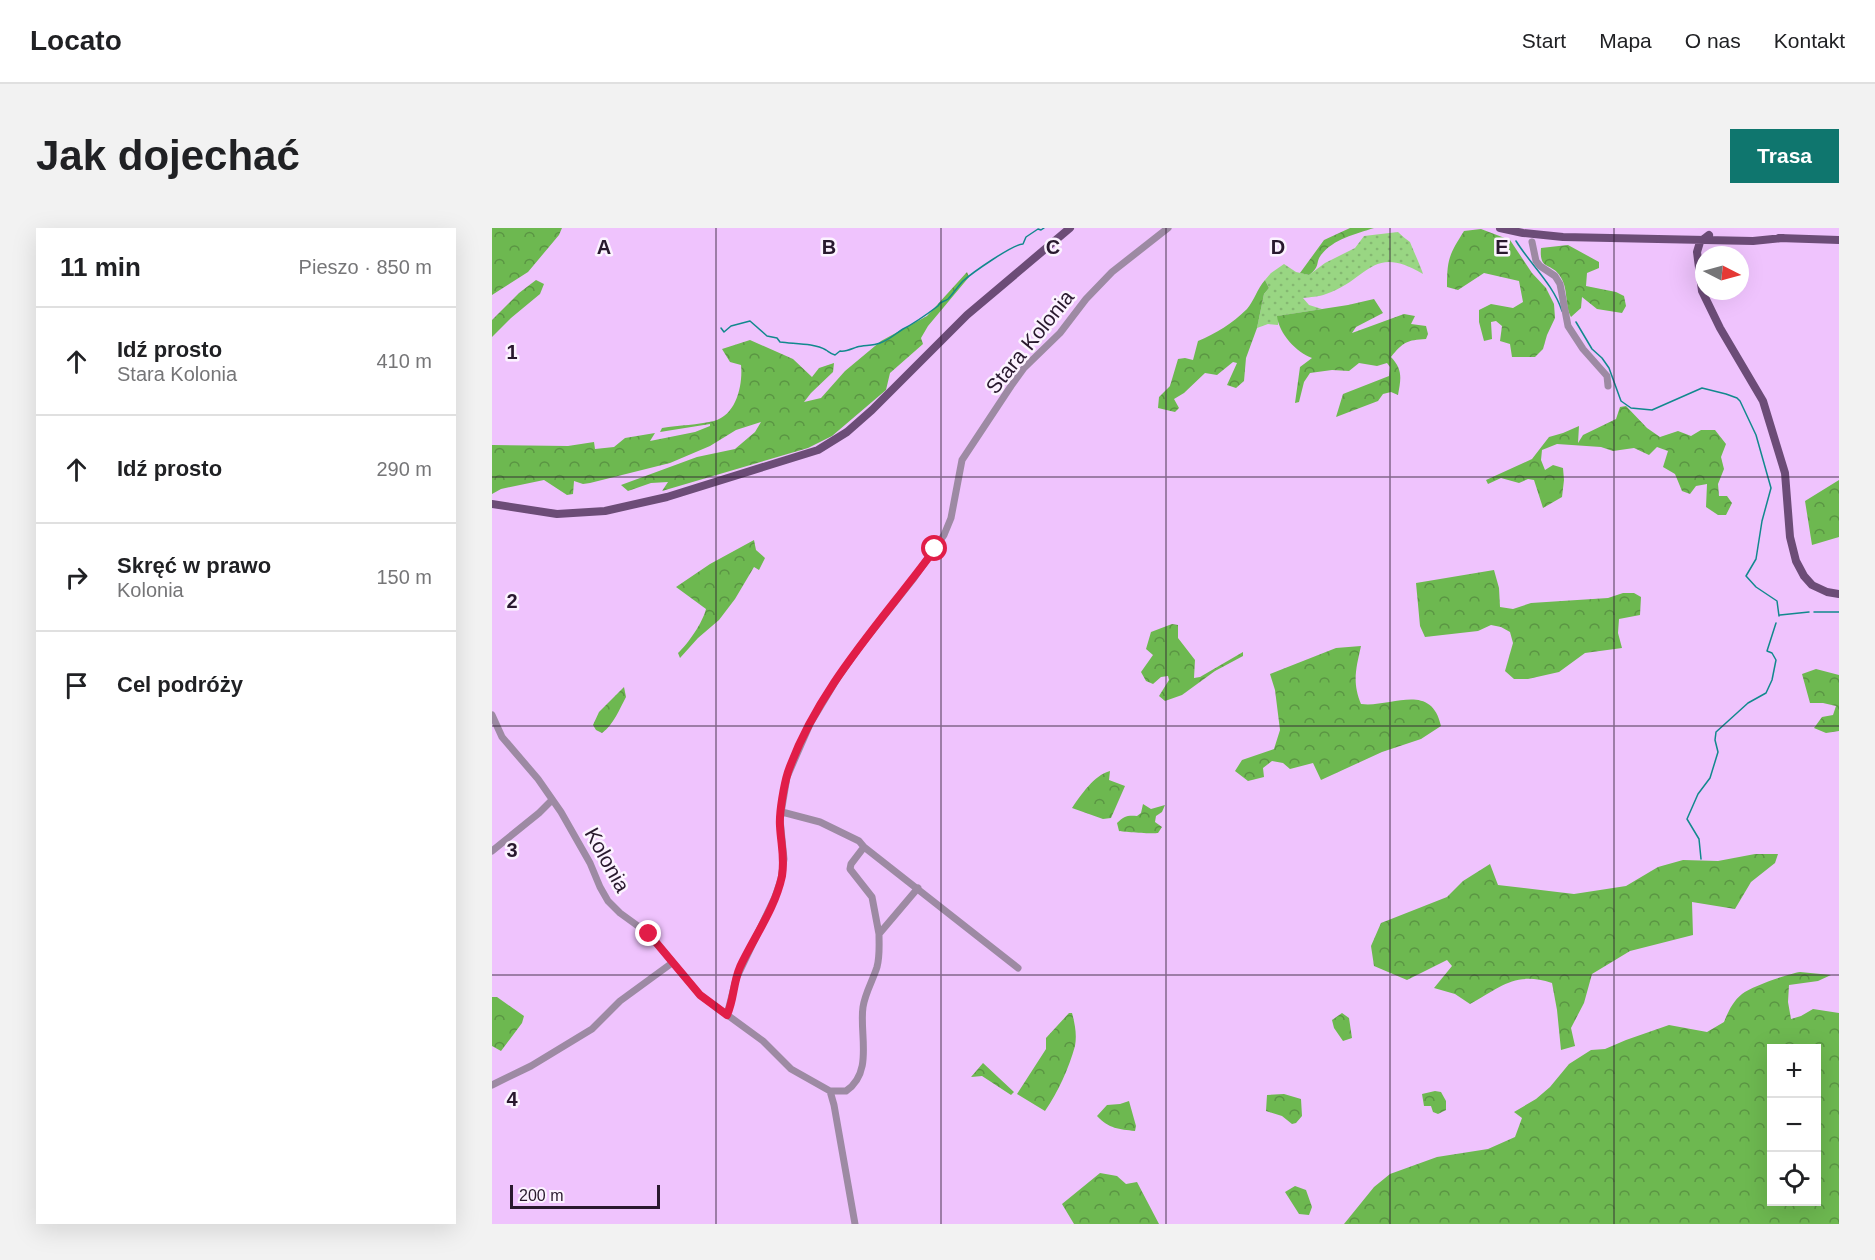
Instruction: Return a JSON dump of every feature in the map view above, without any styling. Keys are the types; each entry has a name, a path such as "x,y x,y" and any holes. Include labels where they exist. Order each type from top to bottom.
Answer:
{"main road":[{"path":"492,504 556,514 605,511 667,497 818,450 847,432 885,398 968,315 1070,228"},
{"path":"1500,228 1549,236 1681,240 1704,244"},
{"path":"1638,238 1692,235 1704,244"},
{"path":"1681,240 1690,245 1783,238 1839,240"},
{"path":"1704,244 1699,273 1702,291 1763,401 1785,473 1790,537 1796,561 1810,583 1827,592 1839,594"}],"street":[{"name":"Stara Kolonia","path":"727,1015 735,979 775,897 781,879 784,859 780,828 789,769 820,708 861,645 914,578 944,535 954,503 962,460 1024,368 1060,333 1086,299 1112,272 1168,228"},
{"path":"1532,242 1536,261 1555,276 1560,284 1568,326 1607,376 1608,386"},
{"name":"Kolonia","path":"492,715 502,737 538,779 586,854 608,901 620,913 649,934 700,995 764,1041 791,1069 830,1091 846,1091 857,1080 861,1071 864,1054 863,1006 877,966 879,934"},
{"path":"492,851 552,800"},
{"path":"782,812 820,822 859,841 1018,968"},
{"path":"864,847 851,864 850,869 872,897 879,934"},
{"path":"879,934 918,888"},
{"path":"492,1085 531,1066 592,1029 620,1001 672,963"},
{"path":"830,1091 855,1224"}],"green space":[{"path":"492,228 562,228 559,235 528,272 492,295"},
{"path":"1350,228 1374,228 1332,245 1321,255 1313,272 1309,275 1300,273 1324,240"},
{"path":"1481,229 1510,240 1532,273 1546,288 1554,304 1555,318 1543,349 1535,357 1512,357 1510,344 1500,341 1502,326 1496,321 1491,322 1492,339 1484,341 1479,322 1479,310 1491,304 1513,308 1523,302 1519,281 1484,273 1458,290 1447,287 1450,258 1459,239 1464,231"},
{"path":"1398,232 1410,242 1423,274 1406,265 1392,262 1381,263 1340,288 1323,295 1303,298 1309,305 1322,309 1278,316 1278,325 1268,324 1257,328 1264,294 1269,288 1265,280 1284,264 1296,272 1309,275 1325,263 1355,248 1364,236"},
{"path":"1568,245 1599,262 1599,268 1587,273 1586,286 1616,292 1624,296 1626,306 1622,313 1597,309 1582,297 1581,308 1571,317 1563,281 1557,272 1544,263 1541,255 1541,248"},
{"path":"967,272 969,277 928,326 921,338 923,344 890,373 886,390 832,436 808,448 662,491 668,482 651,483 628,491 621,485 697,457 735,449 755,432 761,422 736,430 710,446 670,463 590,483 583,484 574,481 573,494 567,495 544,480 501,489 492,494 492,445 568,446 594,442 595,449 614,447 625,438 655,433 650,441 695,432 710,426 710,424 660,432 662,428 714,421 722,418 728,412 737,398 741,381 741,365 730,362 722,349 750,340 793,359 812,377 819,368 834,363 833,372 804,402 821,398 845,371 881,341 927,316"},
{"path":"536,280 544,284 540,294 492,337 492,320 519,293"},
{"path":"1265,280 1269,288 1264,294 1257,328 1246,358 1244,381 1236,388 1227,385 1237,363 1233,362 1217,375 1205,373 1184,393 1174,399 1179,408 1175,412 1158,408 1159,397 1170,386 1178,359 1193,360 1198,341 1224,328 1242,314"},
{"path":"1374,299 1383,313 1356,327 1352,333 1404,314 1415,316 1411,324 1426,326 1428,334 1426,339 1406,343 1391,357 1398,366 1400,374 1398,395 1391,392 1383,394 1378,401 1336,417 1343,394 1389,376 1390,367 1387,363 1377,366 1359,363 1349,371 1332,370 1310,373 1304,382 1299,402 1295,403 1300,367 1312,358 1289,342 1278,323 1277,316"},
{"path":"1626,406 1647,428 1660,437 1678,431 1691,436 1701,430 1715,430 1726,444 1721,457 1724,469 1718,484 1719,496 1727,496 1732,503 1726,515 1718,515 1706,507 1707,484 1696,486 1690,494 1682,491 1675,474 1663,467 1668,451 1657,447 1649,455 1634,448 1613,451 1601,447 1557,444 1542,450 1541,460 1545,470 1553,465 1563,468 1564,480 1562,497 1543,508 1534,480 1528,479 1519,483 1501,478 1488,484 1486,480 1532,459 1549,437 1579,426 1578,443 1583,435 1616,419 1620,407"},
{"path":"1839,480 1839,537 1812,545 1805,501"},
{"path":"754,540 756,550 765,558 759,570 754,567 719,620 680,658 678,653 695,632 706,609 676,587 710,564"},
{"path":"1494,570 1499,588 1500,607 1513,609 1531,603 1608,598 1623,593 1634,593 1641,597 1640,615 1619,619 1618,633 1622,648 1585,653 1559,672 1528,679 1514,679 1505,671 1513,643 1510,632 1491,625 1478,631 1425,637 1420,626 1416,583"},
{"path":"1172,624 1178,625 1178,638 1195,660 1194,678 1200,677 1243,652 1243,656 1215,671 1182,695 1165,701 1159,696 1169,680 1168,676 1161,677 1153,684 1146,681 1141,672 1153,655 1146,649 1151,632"},
{"path":"1361,646 1356,682 1361,704 1419,700 1428,704 1436,712 1441,726 1421,739 1382,752 1321,780 1313,763 1290,769 1283,763 1272,761 1263,768 1264,777 1248,781 1235,771 1242,760 1274,749 1280,730 1275,690 1270,674 1336,648"},
{"path":"1816,669 1839,675 1839,731 1826,733 1814,728 1822,717 1833,715 1836,706 1810,703 1802,674"},
{"path":"624,687 626,697 613,721 602,733 596,730 593,725 599,712"},
{"path":"1110,771 1109,780 1125,786 1111,818 1103,819 1072,808 1093,781"},
{"path":"1143,804 1151,809 1165,805 1162,812 1156,816 1155,822 1162,827 1158,833 1119,831 1117,823 1126,816 1137,816 1141,813"},
{"path":"1755,854 1778,854 1775,863 1751,882 1735,909 1692,902 1693,935 1630,951 1592,974 1584,1003 1571,1028 1575,1046 1561,1050 1552,983 1528,979 1518,980 1470,1004 1455,994 1434,988 1452,966 1447,960 1407,980 1374,966 1371,946 1381,923 1447,897 1463,881 1490,864 1498,885 1574,894 1626,886 1658,867 1683,860 1718,861"},
{"path":"1800,972 1831,975 1818,981 1789,985 1788,1002 1791,1019 1813,1009 1839,1013 1839,1224 1344,1224 1374,1187 1390,1174 1437,1157 1488,1149 1515,1137 1522,1118 1514,1112 1536,1099 1550,1087 1569,1064 1591,1050 1605,1049 1669,1025 1707,1032 1724,1022 1733,1003 1742,994 1779,978"},
{"path":"492,997 497,997 524,1016 522,1023 501,1051 492,1046"},
{"path":"1069,1013 1072,1013 1075,1025 1075,1046 1063,1080 1045,1111 1017,1094 1046,1049 1046,1038"},
{"path":"1342,1013 1349,1018 1352,1038 1343,1041 1334,1028 1332,1020"},
{"path":"983,1063 1014,1092 1011,1095 982,1076 971,1077"},
{"path":"1441,1092 1446,1101 1446,1110 1438,1114 1433,1112 1431,1106 1424,1106 1422,1094"},
{"path":"1284,1094 1301,1099 1302,1116 1296,1123 1292,1124 1282,1116 1266,1111 1267,1095"},
{"path":"1129,1101 1136,1126 1135,1131 1110,1126 1097,1116 1107,1105"},
{"path":"1100,1173 1117,1176 1126,1184 1137,1182 1159,1224 1074,1224 1062,1204"},
{"path":"1295,1186 1306,1190 1312,1207 1309,1215 1299,1214 1285,1192"}],"waterway":[{"path":"721,328 724,332 731,326 750,321 767,336 777,338 780,342 816,346 835,355 840,351 877,344 925,316 948,299 963,281 975,272 1002,254 1023,244 1026,237 1038,229 1044,228"},
{"path":"1516,241 1547,283 1562,311"},
{"path":"1576,322 1592,349 1609,368 1621,401 1631,408 1652,410 1702,388 1726,394 1740,401 1756,435 1771,488 1762,521 1756,559 1746,576 1756,587 1777,601 1779,616"},
{"path":"1780,615 1809,612"},
{"path":"1814,612 1839,612"},
{"path":"1701,859 1699,839 1687,819 1698,794 1710,778 1718,752 1716,732 1748,703 1766,693 1772,680 1776,660 1772,653 1767,651 1776,623"}],"route":[{"path":"649,934 690,985 727,1015 735,979 775,897 781,879 784,847 780,819 789,769 810,724 837,679 889,607 935,549"}]}
